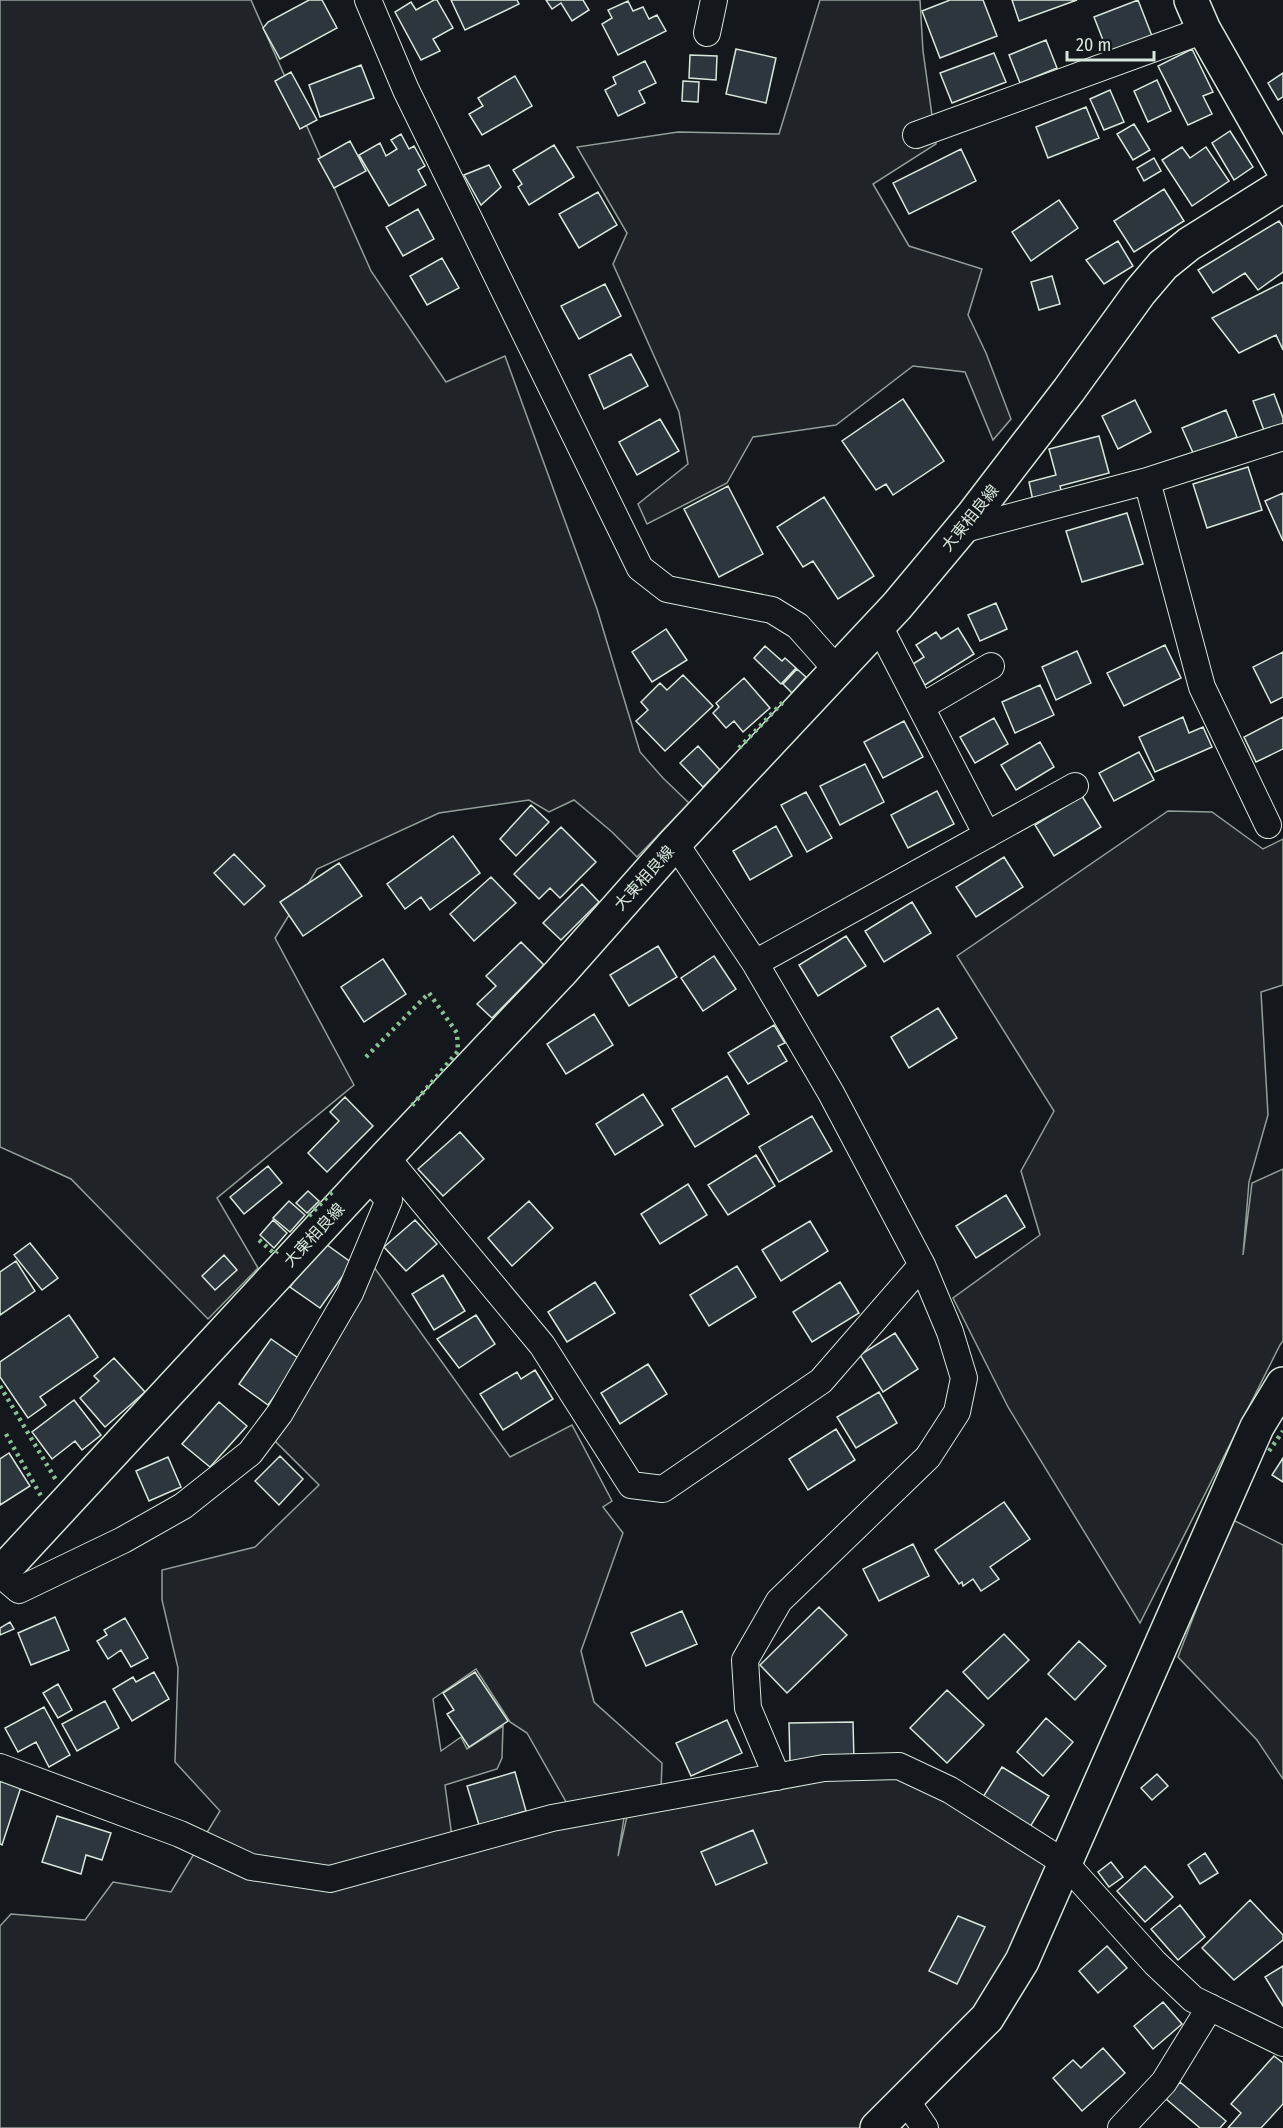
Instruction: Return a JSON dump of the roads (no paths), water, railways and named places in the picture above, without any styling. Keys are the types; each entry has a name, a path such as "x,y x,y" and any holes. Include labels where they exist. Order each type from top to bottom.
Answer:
{"main road":[{"path":"1191,0 1204,30 1283,169"},
{"name":"大東相良線","path":"0,1574 560,973 675,843 879,626 961,530 1069,390 1140,292 1163,265 1189,244 1283,185"},
{"path":"877,2128 987,2018 1022,1961 1257,1427 1283,1384"}],"street":[{"path":"368,0 406,90 639,568 667,589 772,610 798,626 838,671"},
{"path":"707,33 714,0"},
{"path":"916,135 1204,30"},
{"path":"961,530 1147,481 1283,437"},
{"path":"1147,481 1202,687 1268,825"},
{"path":"879,626 987,834"},
{"path":"921,707 991,666"},
{"path":"755,963 1075,786"},
{"path":"675,843 755,963 831,1093 922,1265 950,1332 964,1378 957,1412 928,1457 778,1601 745,1660 748,1708 777,1777"},
{"path":"377,1167 542,1345 631,1485 663,1489 821,1381 922,1265"},
{"path":"0,1574 19,1590 123,1540 183,1506 250,1453 280,1413 350,1293 389,1200 377,1167"},
{"path":"0,1767 180,1834 251,1867 330,1879 552,1818 824,1768 899,1766 950,1790 1065,1863 1155,1963 1193,1999 1283,2043"},
{"path":"1121,2128 1164,2082 1210,2007"},
{"path":"906,2100 925,2128"}]}
